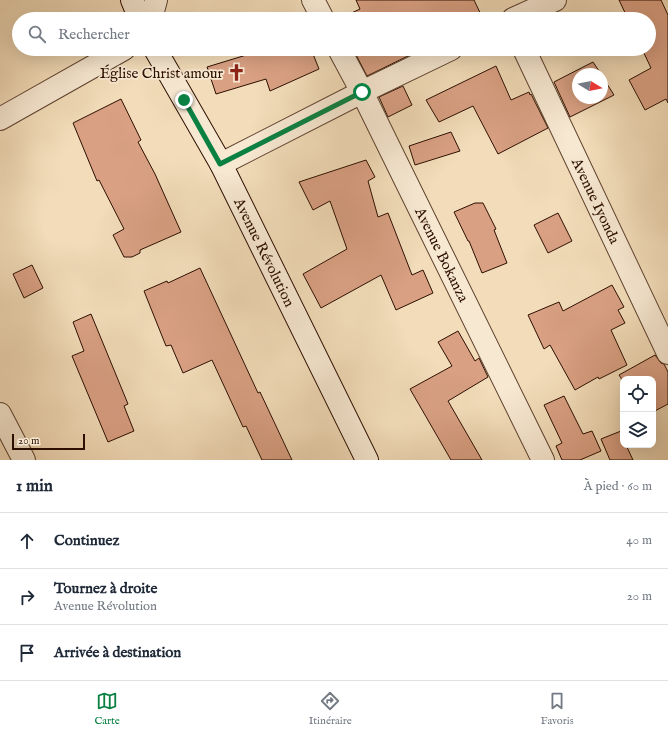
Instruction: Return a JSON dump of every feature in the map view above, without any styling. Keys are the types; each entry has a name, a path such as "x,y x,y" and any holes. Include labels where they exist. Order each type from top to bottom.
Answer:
{"street":[{"path":"132,0 137,12"},
{"path":"153,12 156,0"},
{"path":"313,0 319,12"},
{"path":"528,12 555,0"},
{"path":"0,119 112,56"},
{"name":"Avenue Révolution","path":"159,56 220,164 367,460"},
{"name":"Avenue Bokanza","path":"343,56 362,92 543,460"},
{"path":"220,164 437,56"},
{"name":"Avenue Iyonda","path":"527,56 668,352"},
{"path":"0,414 24,460"}],"building":[{"path":"356,0 474,0 480,12 354,12 360,9"},
{"path":"619,0 661,0 668,15 668,103 666,99 645,110 629,80 651,68 645,56 656,56 656,12 625,12"},
{"path":"243,56 314,56 319,69 270,91 266,79 216,94 207,67"},
{"path":"357,56 408,56 367,76"},
{"path":"593,62 597,68 581,68"},
{"path":"496,66 511,100 529,92 548,128 498,154 473,106 439,122 426,100"},
{"path":"572,73 572,104 596,104 570,117 554,82"},
{"path":"403,86 412,105 388,117 379,97"},
{"path":"608,86 614,95 608,98"},
{"path":"121,99 141,140 138,142 155,174 181,232 140,250 140,253 132,257 124,257 113,235 124,229 99,180 97,181 73,123"},
{"path":"451,132 460,151 415,165 409,146"},
{"path":"366,160 375,177 368,181 378,217 388,213 412,275 423,270 433,293 396,310 381,275 321,308 303,274 347,249 330,201 313,210 299,182"},
{"path":"475,203 483,203 496,229 494,230 507,263 482,273 469,241 454,212"},
{"path":"558,213 572,241 548,253 534,225"},
{"path":"32,265 43,288 24,298 13,274"},
{"path":"200,268 258,393 260,392 292,460 262,460 246,426 243,427 212,360 183,373 171,345 166,346 144,291 167,281 168,283"},
{"path":"612,285 624,307 618,310 625,323 611,330 627,365 599,379 598,377 575,390 550,345 544,349 528,315 559,302 563,311"},
{"path":"91,314 128,404 124,406 134,431 108,442 72,356 84,351 73,322"},
{"path":"458,331 475,361 479,358 488,377 448,401 482,460 451,460 410,389 452,366 438,342"},
{"path":"655,355 661,363 664,364 668,372 668,404 656,410 656,376 620,376 619,375"},
{"path":"564,396 583,434 592,431 601,451 580,460 562,460 556,446 562,443 544,405"},
{"path":"620,431 620,448 627,448 633,460 610,460 601,439"}],"place":[{"name":"Église Christ amour","path":"236,73"}],"route":[{"path":"184,100 220,164 362,92"}]}
